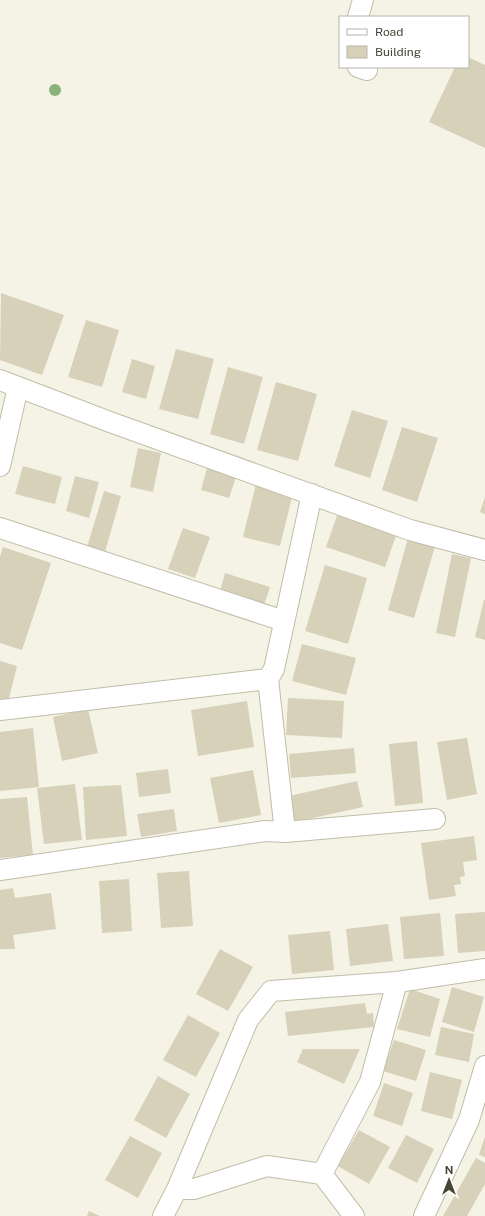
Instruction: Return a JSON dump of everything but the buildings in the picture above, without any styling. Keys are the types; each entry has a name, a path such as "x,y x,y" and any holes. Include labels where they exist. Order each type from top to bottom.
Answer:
{"street":[{"path":"358,16 363,0"},
{"path":"0,466 9,383 110,422 410,530 485,550"},
{"path":"285,832 268,679 274,669 312,494"},
{"path":"0,528 284,621"},
{"path":"0,710 268,679"},
{"path":"0,870 265,831 285,832 435,819"},
{"path":"163,1216 177,1189 248,1020 271,991 397,982 485,969"},
{"path":"322,1174 370,1082 397,982"},
{"path":"424,1216 469,1120 485,1066"},
{"path":"177,1189 194,1189 267,1166 322,1174 354,1216"}]}
